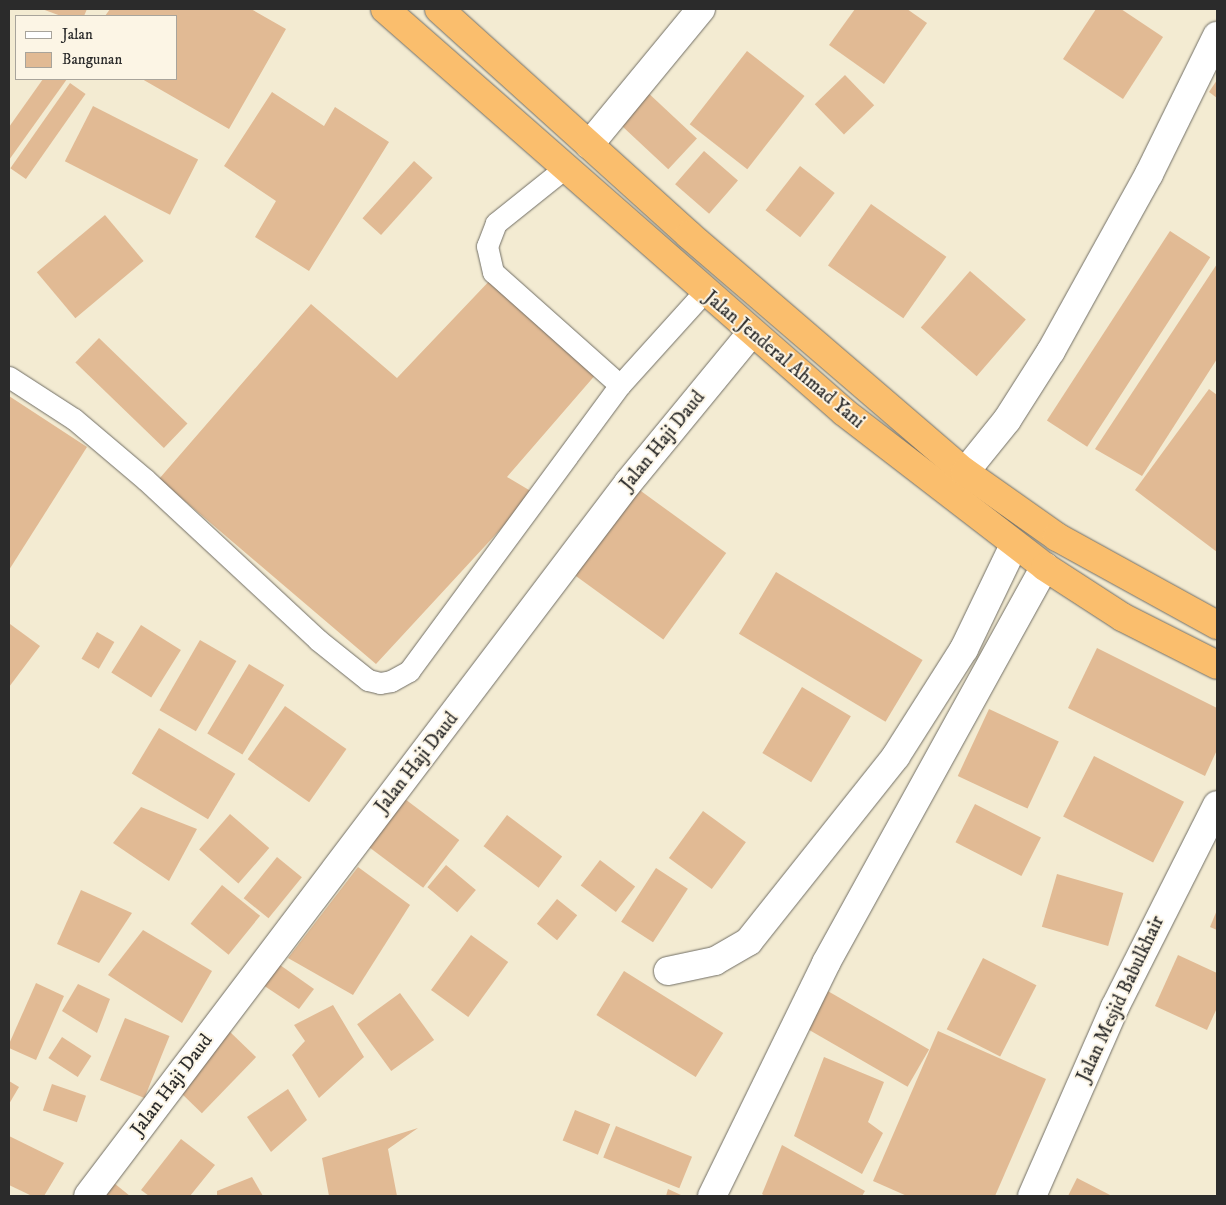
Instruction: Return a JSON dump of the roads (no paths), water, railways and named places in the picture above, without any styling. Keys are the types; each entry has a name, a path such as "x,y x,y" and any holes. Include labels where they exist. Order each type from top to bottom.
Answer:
{"highway":[{"name":"Jalan Jenderal Ahmad Yani","path":"386,9 566,167 751,334 844,412 1045,568 1122,617 1217,665"},
{"name":"Jalan Jenderal Ahmad Yani","path":"439,9 689,235 965,472 1058,537 1217,626"},
{"path":"669,260 689,235"}],"street":[{"path":"589,145 701,9"},
{"path":"965,472 1007,420 1051,351 1148,174 1217,36"},
{"name":"Jalan Haji Daud","path":"88,1196 628,483 751,334"},
{"path":"668,971 715,961 749,941 896,756 964,649 1014,545"},
{"path":"712,1196 836,946 1045,568"},
{"name":"Jalan Mesjid Babulkhair","path":"1032,1196 1115,1007 1217,805"}],"lane":[{"path":"566,167 496,223 487,246 494,272 620,385"},
{"path":"9,377 74,419 146,480 318,640 368,680 380,684 392,681 409,671 620,385 704,292"}]}
